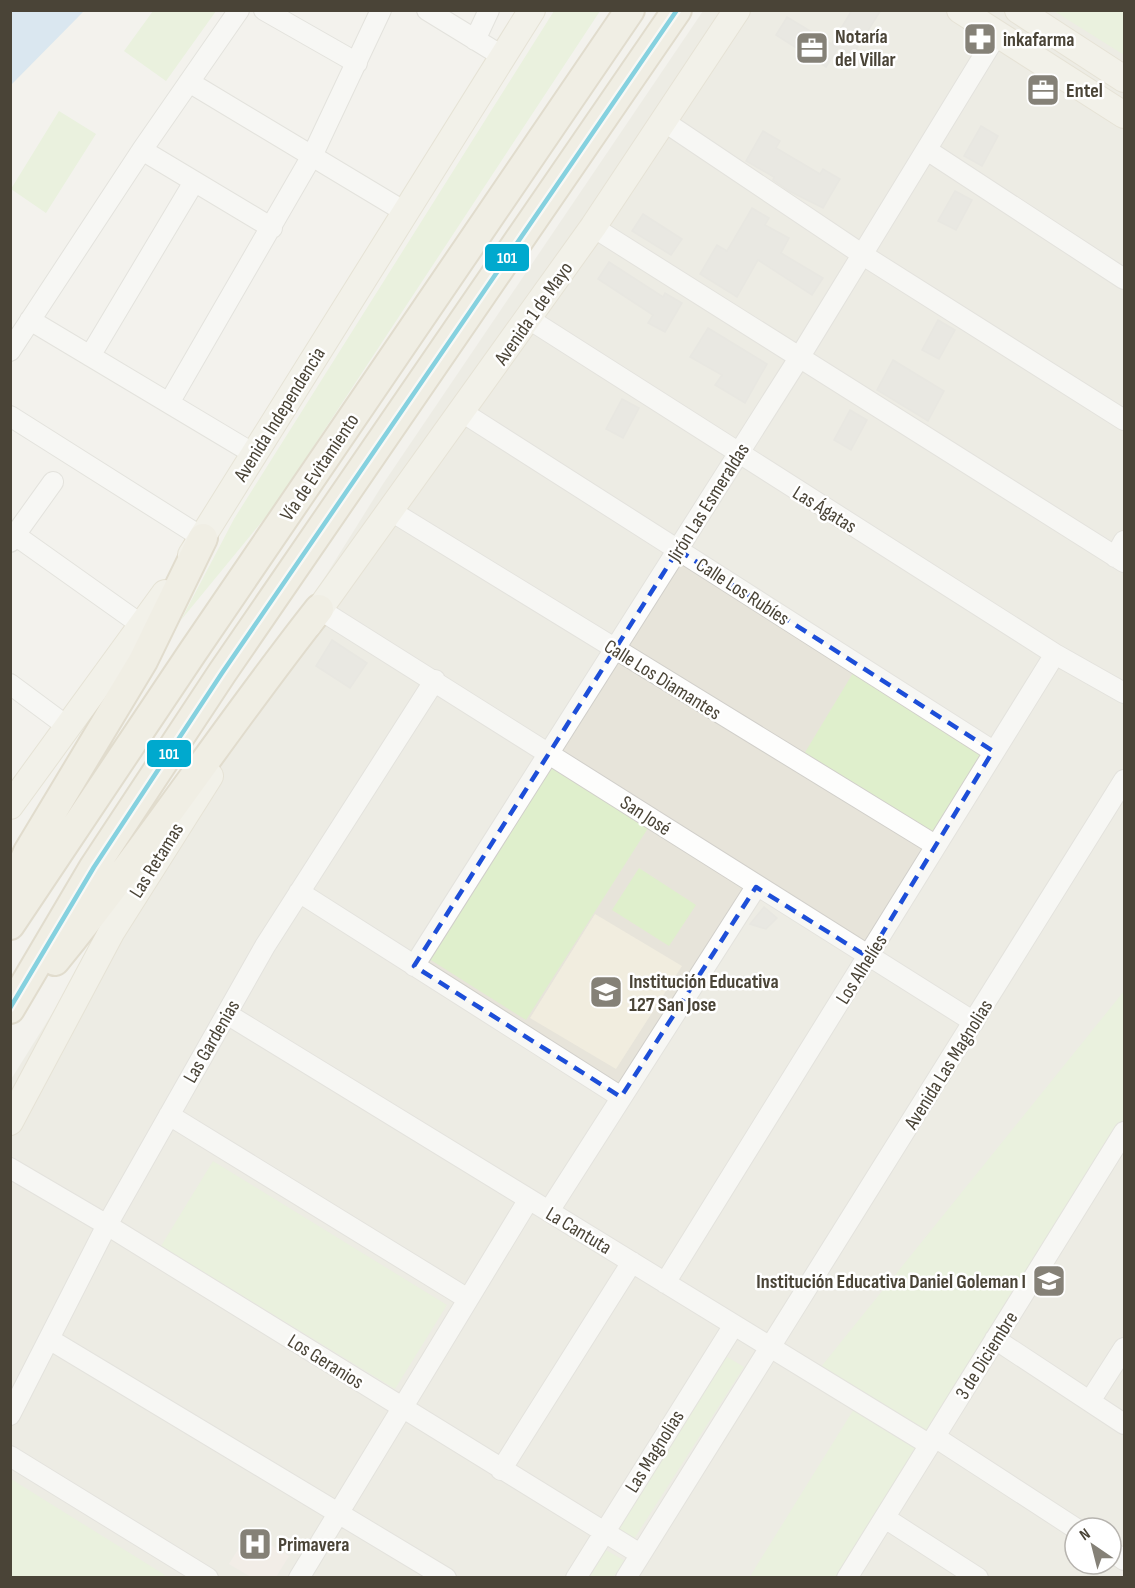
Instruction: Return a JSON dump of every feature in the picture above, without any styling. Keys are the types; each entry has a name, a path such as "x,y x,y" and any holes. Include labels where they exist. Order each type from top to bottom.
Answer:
{"highway":[{"name":"Vía de Evitamiento","path":"10,925 630,10"},
{"name":"Vía de Evitamiento","path":"10,1009 94,867 222,673 677,10"},
{"path":"10,893 28,852 143,661 203,538"},
{"path":"10,1016 117,886 259,686 319,609"}],"main road":[{"name":"Avenida Independencia","path":"10,806 143,626 203,538 532,10"},
{"name":"Avenida 1 de Mayo","path":"319,609 529,319 665,122 737,10"},
{"path":"712,46 753,10"},
{"path":"960,10 1125,115"},
{"path":"1018,10 1125,79"},
{"name":"Las Retamas","path":"10,1122 112,931 319,609"}],"street":[{"path":"10,351 142,150 239,10"},
{"path":"264,10 357,63"},
{"path":"169,403 313,154 381,10"},
{"path":"427,10 502,56"},
{"path":"475,40 489,10"},
{"name":"Jirón Las Esmeraldas","path":"414,966 739,454 998,34"},
{"path":"189,82 313,154 405,212"},
{"path":"665,122 863,255 1125,420"},
{"path":"142,150 272,228"},
{"path":"927,150 1125,279"},
{"path":"90,356 194,182"},
{"path":"593,227 799,358 1121,553"},
{"name":"Las Ágatas","path":"529,319 1055,654 1125,693"},
{"path":"30,320 254,454"},
{"name":"Calle Los Rubíes","path":"462,412 993,751"},
{"path":"10,416 203,538"},
{"path":"53,482 13,539 143,626"},
{"name":"Calle Los Diamantes","path":"391,511 935,846"},
{"name":"San José","path":"319,609 549,752 756,887 974,1022"},
{"name":"Los Alhelíes","path":"665,1283 1055,654"},
{"name":"Las Gardenias","path":"10,1415 107,1225 265,946 435,680"},
{"path":"10,684 68,727"},
{"name":"Avenida Las Magnolias","path":"771,1348 1125,780"},
{"path":"549,1212 756,887"},
{"path":"299,892 621,1097"},
{"name":"La Cantuta","path":"227,1014 771,1348 933,1441 1063,1521"},
{"path":"169,1115 468,1299"},
{"name":"3 de Diciembre","path":"847,1578 1125,1132"},
{"name":"Los Geranios","path":"10,1168 107,1225 640,1554"},
{"path":"299,1578 529,1199"},
{"path":"501,1470 632,1262"},
{"name":"Las Magnolias","path":"576,1578 734,1325"},
{"path":"49,1339 442,1576"},
{"path":"995,1340 1125,1424"},
{"path":"626,1578 771,1348"},
{"path":"1090,1401 1125,1348"},
{"path":"10,1456 208,1578"},
{"path":"885,1518 978,1578"}],"highlighted area":[{"path":"678,550 993,751 868,957 756,887 621,1097 414,966"}],"shaded area":[{"path":"703,11 1124,11 1124,1577 11,1577 10,1081 383,484"},
{"name":"Institución Educativa 127 San Jose","path":"595,914 682,966 616,1069 530,1018"},
{"name":"Primavera","path":"249,1532 289,1556 276,1577 251,1577 229,1564"}],"green space":[{"path":"153,11 216,11 166,81 124,51"},
{"path":"554,11 600,11 273,508 181,620 234,519"},
{"path":"1054,11 1124,11 1124,55"},
{"path":"59,111 96,134 46,213 11,189"},
{"path":"853,673 985,753 935,834 804,754"},
{"path":"550,764 650,825 526,1020 426,957"},
{"path":"639,868 696,905 669,946 612,910"},
{"path":"1124,991 1124,1118 930,1433 820,1368"},
{"path":"213,1161 447,1305 395,1389 161,1246"},
{"path":"724,1355 744,1367 634,1539 615,1526"},
{"path":"857,1404 922,1444 838,1577 749,1578"},
{"path":"11,1479 165,1575 163,1577 11,1577"},
{"path":"604,1549 625,1561 613,1577 583,1578"}],"water":[{"path":"10,11 84,11 11,85"}],"building":[{"path":"852,10 881,10 852,56 832,43"},
{"path":"787,17 838,48 826,67 776,35"},
{"path":"981,126 998,136 982,166 964,156"},
{"path":"763,131 780,141 776,148 820,174 823,169 840,179 823,208 789,191 773,180 774,177 746,161"},
{"path":"955,191 972,200 956,230 938,221"},
{"path":"752,208 769,218 765,225 789,238 781,253 823,278 812,295 758,260 737,297 700,274 717,245 727,251"},
{"path":"643,214 682,239 671,255 632,231"},
{"path":"609,262 663,297 665,293 682,303 665,332 648,323 653,315 598,279"},
{"path":"938,320 955,330 939,359 922,350"},
{"path":"708,328 767,364 745,403 715,385 722,375 690,357"},
{"path":"893,360 944,391 928,421 877,390"},
{"path":"622,399 639,408 623,438 606,429"},
{"path":"850,410 867,420 851,450 834,440"},
{"path":"332,640 367,663 350,688 316,666"},
{"path":"764,907 777,918 766,929 750,924"}],"transit line":[{"name":"101","path":"10,1008 94,867 222,673 677,10"}],"place":[{"name":"inkafarma","path":"980,39"},
{"name":"Notaría del Villar","path":"812,48"},
{"name":"Entel","path":"1043,90"},
{"name":"Institución Educativa 127 San Jose","path":"606,992"},
{"name":"Institución Educativa Daniel Goleman I","path":"1049,1281"},
{"name":"Primavera","path":"255,1544"}]}
